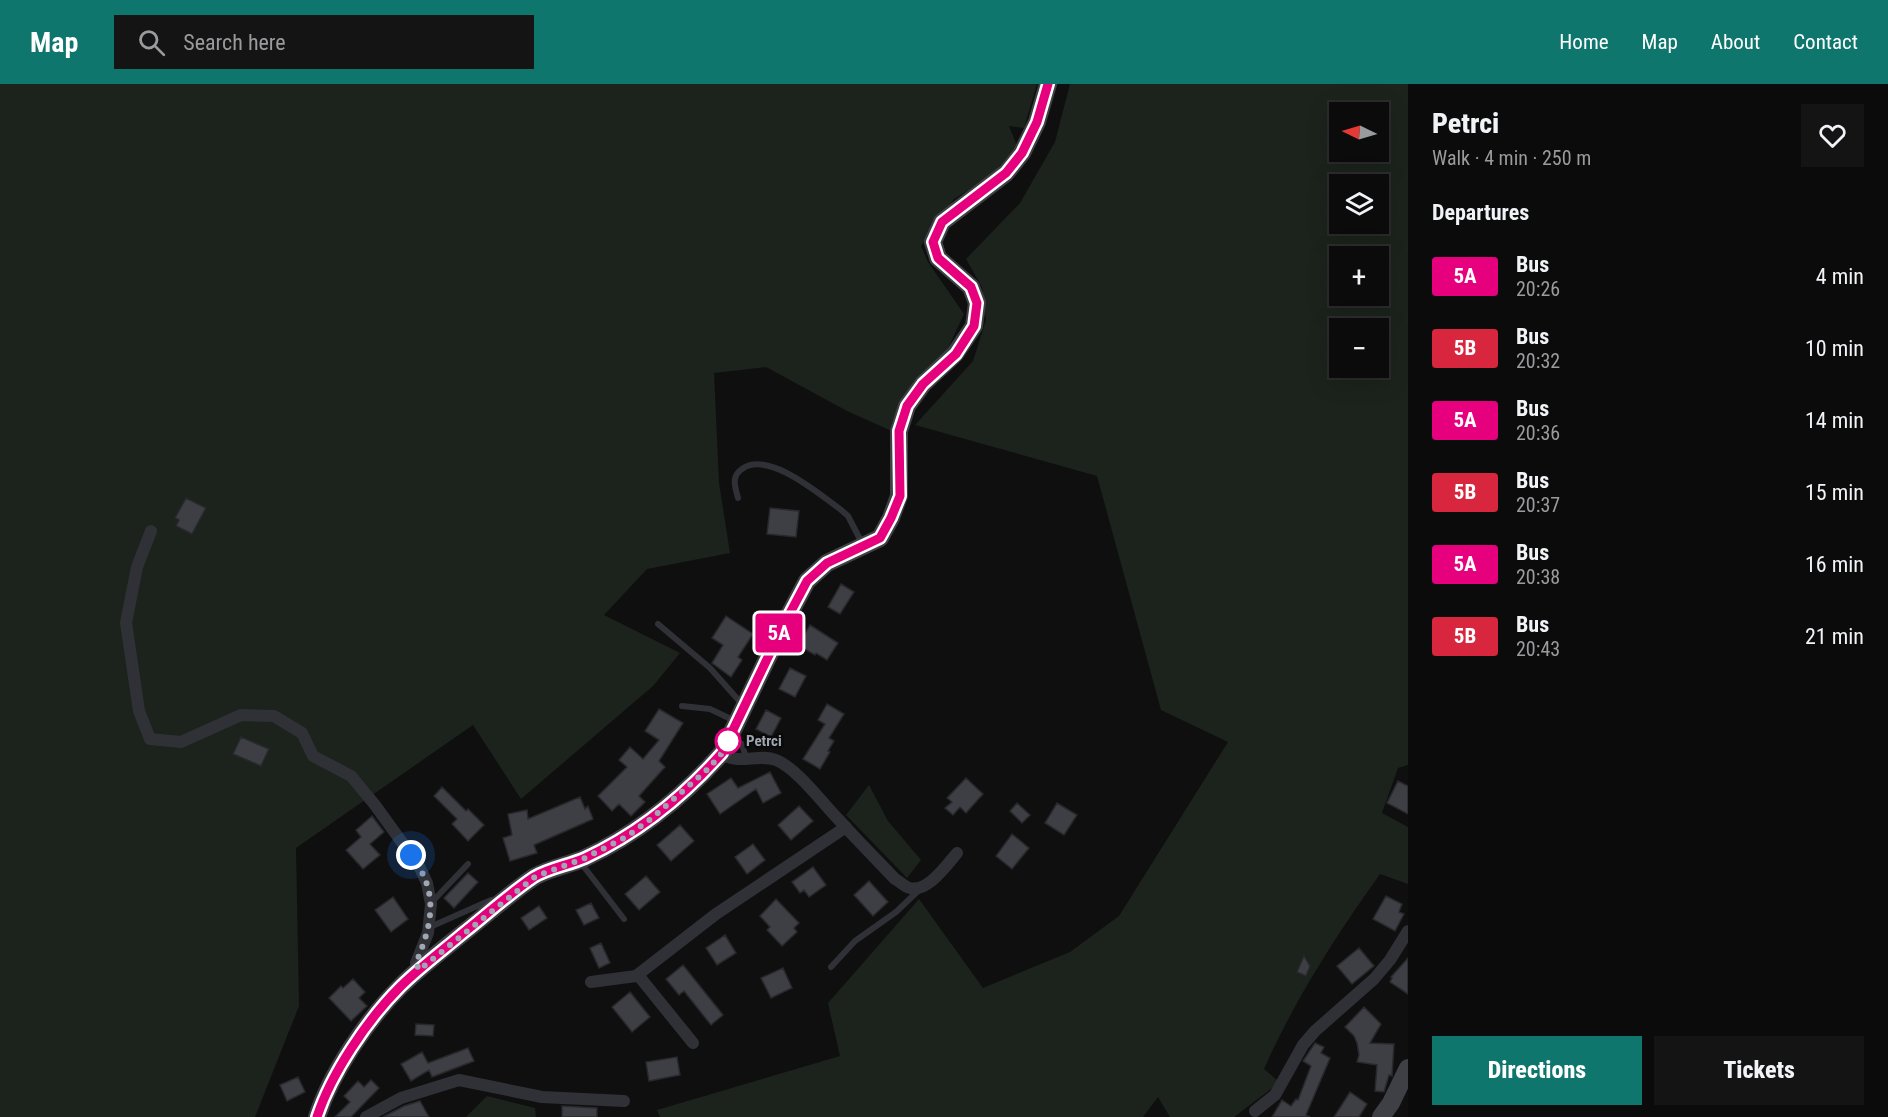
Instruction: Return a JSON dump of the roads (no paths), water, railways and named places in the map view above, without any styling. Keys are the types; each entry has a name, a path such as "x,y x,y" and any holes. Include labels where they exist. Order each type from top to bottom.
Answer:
{"street":[{"path":"317,1117 325,1092 357,1040 399,987 536,876 579,860 626,837 687,789 733,730 807,581 827,563 880,538 900,496 899,431 907,406 923,384 956,354 974,326 977,303 971,287 938,258 933,242 942,222 1006,173 1022,153 1037,122 1048,84"},
{"path":"151,531 137,567 126,623 139,711 150,739 181,742 241,715 274,716 302,734 313,756 351,776 419,866 427,883 431,903 429,927 416,963 419,970"},
{"path":"733,730 731,759 776,760 788,768 807,784 895,879 906,887 915,890 922,887 936,877 957,853"},
{"path":"591,982 638,975 716,914 846,827"},
{"path":"1255,1111 1275,1095 1281,1087 1303,1045 1315,1031 1374,979 1390,960 1408,931"},
{"path":"638,975 693,1043"},
{"path":"1381,1117 1391,1103 1408,1068"},
{"path":"366,1117 401,1098 459,1080 542,1097 624,1101"}],"lane":[{"path":"738,498 734,485 736,475 744,467 766,464 782,470 848,516 863,546"},
{"path":"658,624 710,668 746,758"},
{"path":"682,706 710,709 733,730"},
{"path":"579,860 624,919"},
{"path":"431,903 468,864"},
{"path":"831,967 855,941 896,912 922,887"},
{"path":"429,927 491,900"}],"place":[{"name":"Petrci","path":"728,741"}]}
